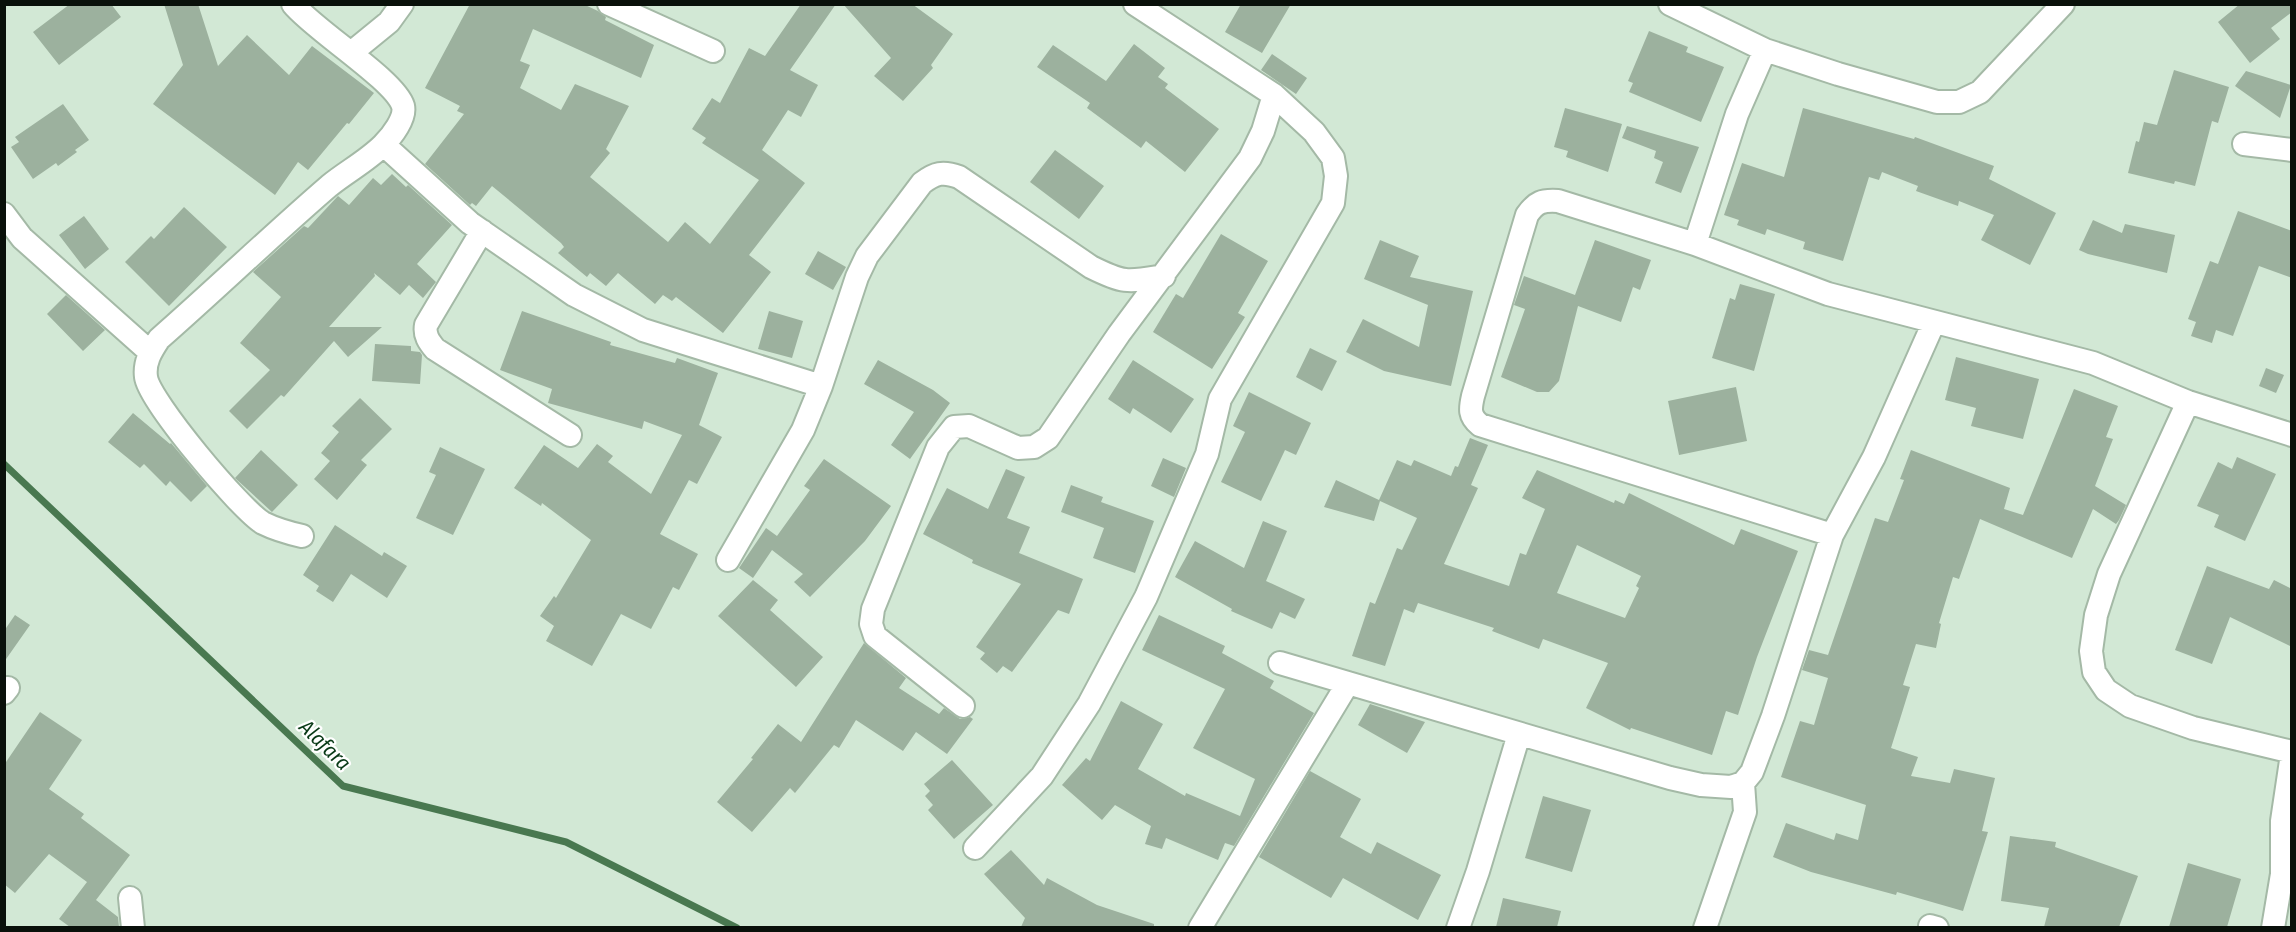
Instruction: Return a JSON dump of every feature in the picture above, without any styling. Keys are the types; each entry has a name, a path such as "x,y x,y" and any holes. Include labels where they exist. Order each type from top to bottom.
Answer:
{"street":[{"path":"293,4 302,16 398,95 404,108 402,119 384,145 330,186 159,339 150,352 146,364 146,379 158,404 240,504 263,522 302,536"},
{"path":"351,54 389,22 402,4"},
{"path":"609,4 713,51"},
{"path":"975,848 1042,776 1089,704 1146,597 1208,454 1220,399 1333,203 1336,176 1333,158 1314,132 1274,95 1135,4"},
{"path":"1670,4 1766,51 1937,102 1959,102 1980,93 2063,4"},
{"path":"1695,244 1737,114 1766,51"},
{"path":"963,705 875,636 871,624 873,609 938,447 954,427 961,425 969,426 1018,448 1034,447 1048,438 1119,334 1250,158 1263,131 1274,95"},
{"path":"2244,144 2292,150"},
{"path":"384,145 483,231 574,296 643,330 821,386"},
{"path":"728,560 803,430 867,256 922,183 934,174 947,173 959,177 1091,267 1113,278 1130,282 1164,276"},
{"path":"1832,535 1480,424 1472,416 1470,408 1473,396 1527,215 1534,204 1558,201 1695,244 1828,294 2093,363 2188,402 2292,435"},
{"path":"4,214 22,238 150,352"},
{"path":"483,231 426,326 425,332 429,343 435,350 570,435"},
{"path":"1280,663 1701,785 1731,787 1743,783 1752,772 1773,716 1832,535 1875,457 1934,322"},
{"path":"2188,402 2109,574 2096,615 2091,651 2094,672 2106,690 2130,705 2193,728 2292,753 2282,821 2282,874 2272,927"},
{"path":"1200,927 1348,683"},
{"path":"1458,927 1478,871 1519,734"},
{"path":"1705,927 1745,812 1743,783"},
{"path":"130,898 133,927"}],"building":[{"path":"70,4 111,4 121,17 59,65 33,32"},
{"path":"164,4 198,4 218,66 247,35 289,75 312,46 374,93 308,170 298,162 275,195 153,104 183,65"},
{"path":"470,4 583,4 598,11 606,17 605,20 654,45 641,78 533,29 520,61 530,65 520,88 561,110 575,84 629,106 606,149 610,153 590,177 668,242 685,222 710,244 759,180 702,143 706,138 692,129 712,98 720,103 749,48 765,56 801,4 836,4 790,70 818,85 801,117 788,110 762,150 805,183 749,255 771,272 723,333 676,297 672,301 663,295 655,304 618,273 606,286 590,273 587,277 558,253 564,247 561,243 492,186 476,206 472,203 470,205 425,164 464,114 457,111 460,106 425,88"},
{"path":"843,4 912,4 953,34 931,65 933,68 903,101 874,76 891,58"},
{"path":"1241,4 1291,4 1262,53 1225,32"},
{"path":"2240,4 2292,4 2292,12 2271,28 2280,39 2250,63 2218,22"},
{"path":"1649,31 1688,47 1686,52 1724,67 1701,122 1629,92 1633,83 1628,81"},
{"path":"1134,44 1165,68 1158,77 1168,84 1165,88 1219,129 1185,172 1146,141 1141,148 1087,108 1090,103 1037,67 1053,45 1106,81"},
{"path":"1272,54 1307,78 1296,94 1261,70"},
{"path":"2174,70 2229,87 2218,123 2212,121 2195,186 2175,181 2174,184 2128,173 2136,141 2139,142 2144,122 2157,125"},
{"path":"2246,71 2291,85 2280,118 2235,86"},
{"path":"63,104 89,140 58,166 56,163 33,179 11,147 19,142 15,137"},
{"path":"1565,108 1622,124 1608,172 1566,157 1568,151 1554,147"},
{"path":"1803,108 1914,139 1915,137 1994,166 1989,179 2056,213 2030,265 1981,240 1994,215 1959,201 1958,206 1916,191 1918,186 1882,172 1879,180 1869,177 1843,261 1803,249 1805,242 1767,229 1765,235 1737,225 1739,220 1724,215 1742,163 1784,177"},
{"path":"1627,126 1699,147 1681,193 1655,183 1663,162 1654,158 1656,151 1622,138"},
{"path":"1055,150 1104,186 1079,219 1030,182"},
{"path":"392,174 406,187 408,185 452,225 417,264 436,282 423,298 409,285 400,295 374,273 375,276 329,327 382,327 348,357 334,341 284,397 281,395 247,429 229,411 270,370 240,343 281,297 253,272 304,226 308,228 338,196 349,205 373,178 381,185"},
{"path":"184,207 227,247 169,306 125,262 151,236 154,239"},
{"path":"2238,211 2292,231 2292,278 2259,266 2233,336 2216,330 2212,343 2191,336 2196,322 2188,319 2210,261 2218,264"},
{"path":"84,216 109,249 85,269 59,235"},
{"path":"2093,220 2122,233 2125,224 2175,235 2167,273 2079,250"},
{"path":"1221,234 1268,261 1238,313 1245,317 1212,369 1153,332 1176,294 1183,298"},
{"path":"1380,240 1419,256 1410,277 1473,291 1451,386 1384,371 1346,352 1363,319 1419,347 1428,305 1364,279"},
{"path":"1595,240 1651,260 1640,290 1633,287 1621,322 1578,306 1559,381 1549,392 1537,392 1501,377 1525,309 1514,305 1524,276 1575,295"},
{"path":"818,251 846,267 833,290 805,274"},
{"path":"1740,284 1775,294 1754,371 1712,358 1730,298 1735,300"},
{"path":"66,295 105,330 83,351 47,314"},
{"path":"522,311 611,342 610,345 675,363 677,358 718,373 699,425 722,437 697,484 689,480 660,534 698,554 679,590 673,587 651,629 621,614 592,666 546,641 554,626 540,616 554,596 556,598 591,540 542,503 541,506 514,488 544,445 578,468 597,444 613,456 608,462 651,494 682,435 644,421 642,429 548,403 552,389 500,370"},
{"path":"769,311 803,321 792,358 758,349"},
{"path":"375,344 411,346 411,351 420,352 422,355 420,384 372,381"},
{"path":"1310,348 1337,361 1322,391 1296,377"},
{"path":"1956,357 2039,379 2023,439 1971,426 1976,408 1945,400"},
{"path":"878,360 933,390 950,403 910,459 891,445 914,412 864,384"},
{"path":"1133,360 1194,399 1171,433 1133,408 1130,414 1108,399"},
{"path":"2266,368 2284,375 2276,393 2259,386"},
{"path":"1736,387 1747,441 1679,455 1668,401"},
{"path":"2074,389 2118,406 2106,437 2113,439 2095,486 2126,505 2119,520 2116,524 2093,509 2072,558 1980,519 1959,579 1953,577 1939,623 1941,624 1936,648 1916,644 1903,685 1910,687 1891,748 1918,757 1911,776 1950,783 1954,769 1995,778 1982,831 1988,832 1963,911 1897,892 1896,895 1811,872 1773,857 1786,823 1834,840 1836,833 1858,840 1866,805 1781,777 1800,721 1814,725 1828,678 1802,670 1809,650 1828,655 1875,518 1888,522 1904,480 1900,479 1911,450 2010,488 2004,509 2023,515"},
{"path":"1249,392 1311,423 1296,455 1285,450 1261,501 1221,482 1245,432 1233,426"},
{"path":"360,398 392,429 361,460 367,465 337,500 314,479 330,461 321,453 339,432 332,426"},
{"path":"133,413 171,443 207,486 191,502 170,481 166,486 144,464 140,468 108,442"},
{"path":"1470,438 1488,445 1471,485 1478,488 1444,564 1509,586 1520,553 1526,555 1545,509 1522,498 1537,470 1614,503 1615,500 1624,504 1629,493 1734,545 1741,529 1798,551 1757,657 1738,715 1726,711 1712,755 1631,728 1630,730 1586,708 1608,663 1543,639 1539,649 1492,631 1494,628 1418,603 1414,613 1404,609 1385,666 1352,656 1370,602 1375,604 1397,548 1402,550 1417,518 1380,501 1374,521 1324,507 1336,480 1379,500 1397,460 1411,466 1414,460 1451,476 1455,466 1458,467","holes":["1577,545 1641,576 1636,586 1639,588 1625,618 1557,593"]},
{"path":"440,447 485,469 453,535 416,518 436,475 429,472"},
{"path":"261,450 298,485 272,512 235,478"},
{"path":"2237,457 2276,474 2245,541 2214,527 2219,515 2197,506 2218,462 2232,469"},
{"path":"1163,458 1186,468 1174,497 1151,486"},
{"path":"824,459 891,506 865,541 810,597 794,582 803,574 772,550 753,578 739,568 766,528 777,536 810,490 804,486"},
{"path":"1006,469 1025,477 1007,518 1030,527 1019,553 1083,579 1069,614 1058,610 1012,672 1003,666 997,673 980,659 985,653 976,647 1021,584 972,563 973,560 923,534 947,488 988,509"},
{"path":"1071,485 1103,497 1101,502 1154,521 1135,573 1093,558 1104,528 1061,512"},
{"path":"1263,521 1287,531 1266,581 1305,599 1295,619 1280,612 1272,629 1231,611 1232,609 1175,577 1195,541 1244,568"},
{"path":"335,525 382,556 384,552 407,566 387,598 351,574 333,602 316,591 319,586 303,575"},
{"path":"2207,566 2269,589 2274,580 2292,589 2292,647 2230,617 2212,664 2175,650"},
{"path":"753,580 778,600 770,610 823,657 796,687 718,616"},
{"path":"15,615 30,625 4,662 4,631"},
{"path":"1159,615 1225,646 1222,653 1274,681 1270,688 1314,713 1234,846 1225,843 1218,860 1166,838 1162,849 1145,844 1151,826 1115,805 1102,820 1062,785 1086,758 1090,761 1121,701 1163,724 1138,769 1185,796 1186,793 1240,816 1255,779 1193,748 1225,689 1142,650"},
{"path":"864,643 906,678 899,688 939,714 944,708 960,719 970,717 973,719 947,754 916,732 903,751 856,720 839,748 834,745 795,793 790,788 752,832 717,802 753,759 751,758 778,724 801,742"},
{"path":"1370,704 1425,722 1407,753 1358,725"},
{"path":"40,712 82,740 49,789 84,814 81,818 130,855 96,900 118,917 119,927 70,927 59,919 87,882 49,854 15,893 4,884 4,765"},
{"path":"952,760 993,805 954,839 928,810 933,805 925,796 930,791 924,784"},
{"path":"1310,771 1361,799 1340,837 1371,854 1377,842 1441,875 1418,920 1343,878 1331,898 1259,857"},
{"path":"1543,796 1591,810 1572,872 1525,858"},
{"path":"2010,836 2056,842 2055,847 2138,876 2119,927 2044,927 2049,908 2001,901"},
{"path":"1011,850 1044,885 1047,878 1097,905 1154,924 1154,927 1021,927 1025,918 984,874"},
{"path":"2188,863 2241,879 2227,927 2169,927"},
{"path":"1503,898 1561,911 1557,927 1496,927"}],"waterway":[{"name":"Alafara","path":"4,464 343,786 566,842 737,928"}]}
